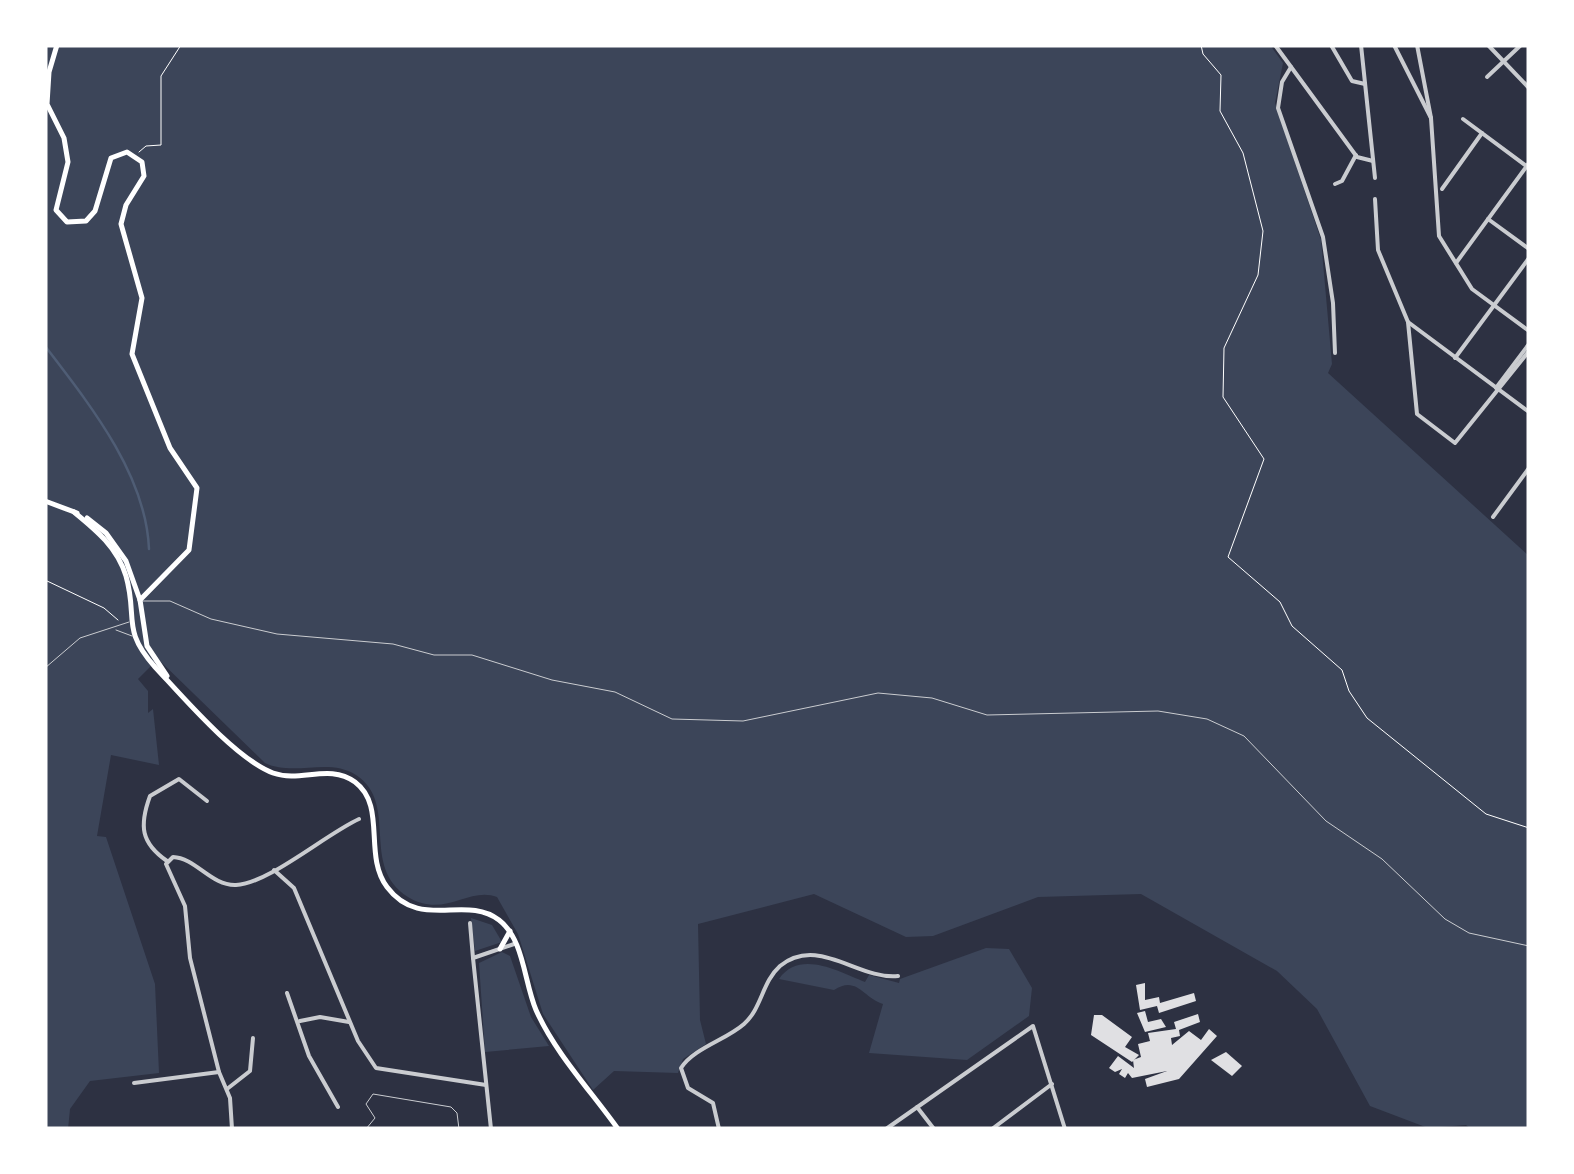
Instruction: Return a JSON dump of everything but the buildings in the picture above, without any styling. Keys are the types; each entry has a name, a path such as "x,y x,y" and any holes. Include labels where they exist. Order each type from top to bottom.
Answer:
{"main road":[{"path":"57,45 48,72 47,106 68,155 55,202 60,217 73,224 90,218 110,160 120,152 136,154 145,173 121,224 141,294 132,354 169,446 193,477 198,494 188,552 140,600 131,616"},
{"path":"45,501 98,525 116,544 140,600 149,651 169,679"},
{"path":"74,512 102,535 116,554 126,578 132,636 214,726 266,770 290,776 335,773 356,783 371,804 375,866 397,898 425,911 482,912 510,931 540,1019 618,1129"},
{"path":"131,616 142,618"},
{"path":"132,636 144,629"},
{"path":"500,949 510,931"}],"street":[{"path":"1275,45 1356,155 1373,161"},
{"path":"1331,45 1352,81 1366,84"},
{"path":"1362,45 1375,178"},
{"path":"1394,45 1431,118"},
{"path":"1417,45 1431,118 1438,230 1469,286 1529,330"},
{"path":"1488,45 1529,88"},
{"path":"1487,77 1522,45"},
{"path":"1292,67 1281,86 1278,108 1323,237 1334,303 1334,353"},
{"path":"1456,263 1528,166 1463,119"},
{"path":"1442,188 1482,133"},
{"path":"1336,184 1342,181 1356,155"},
{"path":"1375,200 1378,250 1408,322 1418,415 1456,443 1529,351"},
{"path":"1488,220 1529,249"},
{"path":"1456,358 1529,258"},
{"path":"1408,322 1529,412"},
{"path":"1409,340 1421,332"},
{"path":"1518,363 1529,344"},
{"path":"1493,517 1529,468"},
{"path":"206,802 182,780 172,780 152,793 143,837 149,848 167,861 182,858 236,885 274,870 358,820"},
{"path":"167,861 166,869 184,906 190,958 226,1089 232,1129"},
{"path":"274,870 294,888 350,1021 378,1069 486,1085"},
{"path":"470,922 491,1129"},
{"path":"473,958 515,944"},
{"path":"719,1129 713,1103 688,1088 682,1068 750,1018 781,966 798,957 818,955 882,976 898,976"},
{"path":"288,993 309,1056 338,1107"},
{"path":"300,1020 350,1021"},
{"path":"886,1129 1033,1026 1066,1129"},
{"path":"226,1089 250,1070 253,1038"},
{"path":"134,1082 219,1072"},
{"path":"992,1129 1052,1084"},
{"path":"917,1107 934,1129"}],"lane":[{"path":"140,600 170,601 211,619 277,634 396,644 436,655 475,656 556,680 615,692 672,719 747,721 882,692 932,698 989,715 1153,711 1208,719 1244,736 1326,821 1382,859 1445,919 1474,934 1529,946"},
{"path":"45,668 80,638 124,626 131,616"},
{"path":"113,630 132,636"},
{"path":"366,1129 375,1118 366,1101 375,1094 451,1107 458,1113 459,1129"}],"path":[{"path":"136,154 146,146 161,145 161,76 182,45"},
{"path":"1201,45 1203,55 1221,75 1220,111 1243,154 1263,230 1258,275 1226,344 1222,365 1227,408 1255,439 1264,458 1228,556 1280,601 1293,626 1342,670 1349,691 1366,718 1483,812 1529,828"},
{"path":"45,580 104,608 124,626"}],"shaded area":[{"path":"45,45 1270,45 1283,63 1275,103 1321,240 1332,364 1328,373 1529,556 1529,1129 1471,1129 1466,1125 1428,1128 1370,1106 1317,1009 1277,971 1141,894 1038,897 933,936 906,937 814,894 698,924 700,1020 706,1044 683,1059 678,1073 614,1071 593,1090 543,1014 518,934 497,897 476,895 433,905 408,897 385,869 376,802 369,787 345,770 276,767 265,763 158,659 138,679 148,691 148,713 153,709 159,765 111,755 97,836 106,837 155,984 159,1073 90,1081 70,1109 68,1129 45,1129"},
{"path":"471,918 492,925 502,942 475,951"},
{"path":"986,948 1009,949 1032,988 1029,1016 967,1060 869,1053 883,1004 854,986 834,990 779,979 798,965 809,964 865,982 869,975 899,983 900,979"},
{"path":"502,952 510,956 531,1017 549,1046 485,1052 479,963"}],"waterway":[{"path":"45,346 97,417 127,468 146,521 149,549"}]}
